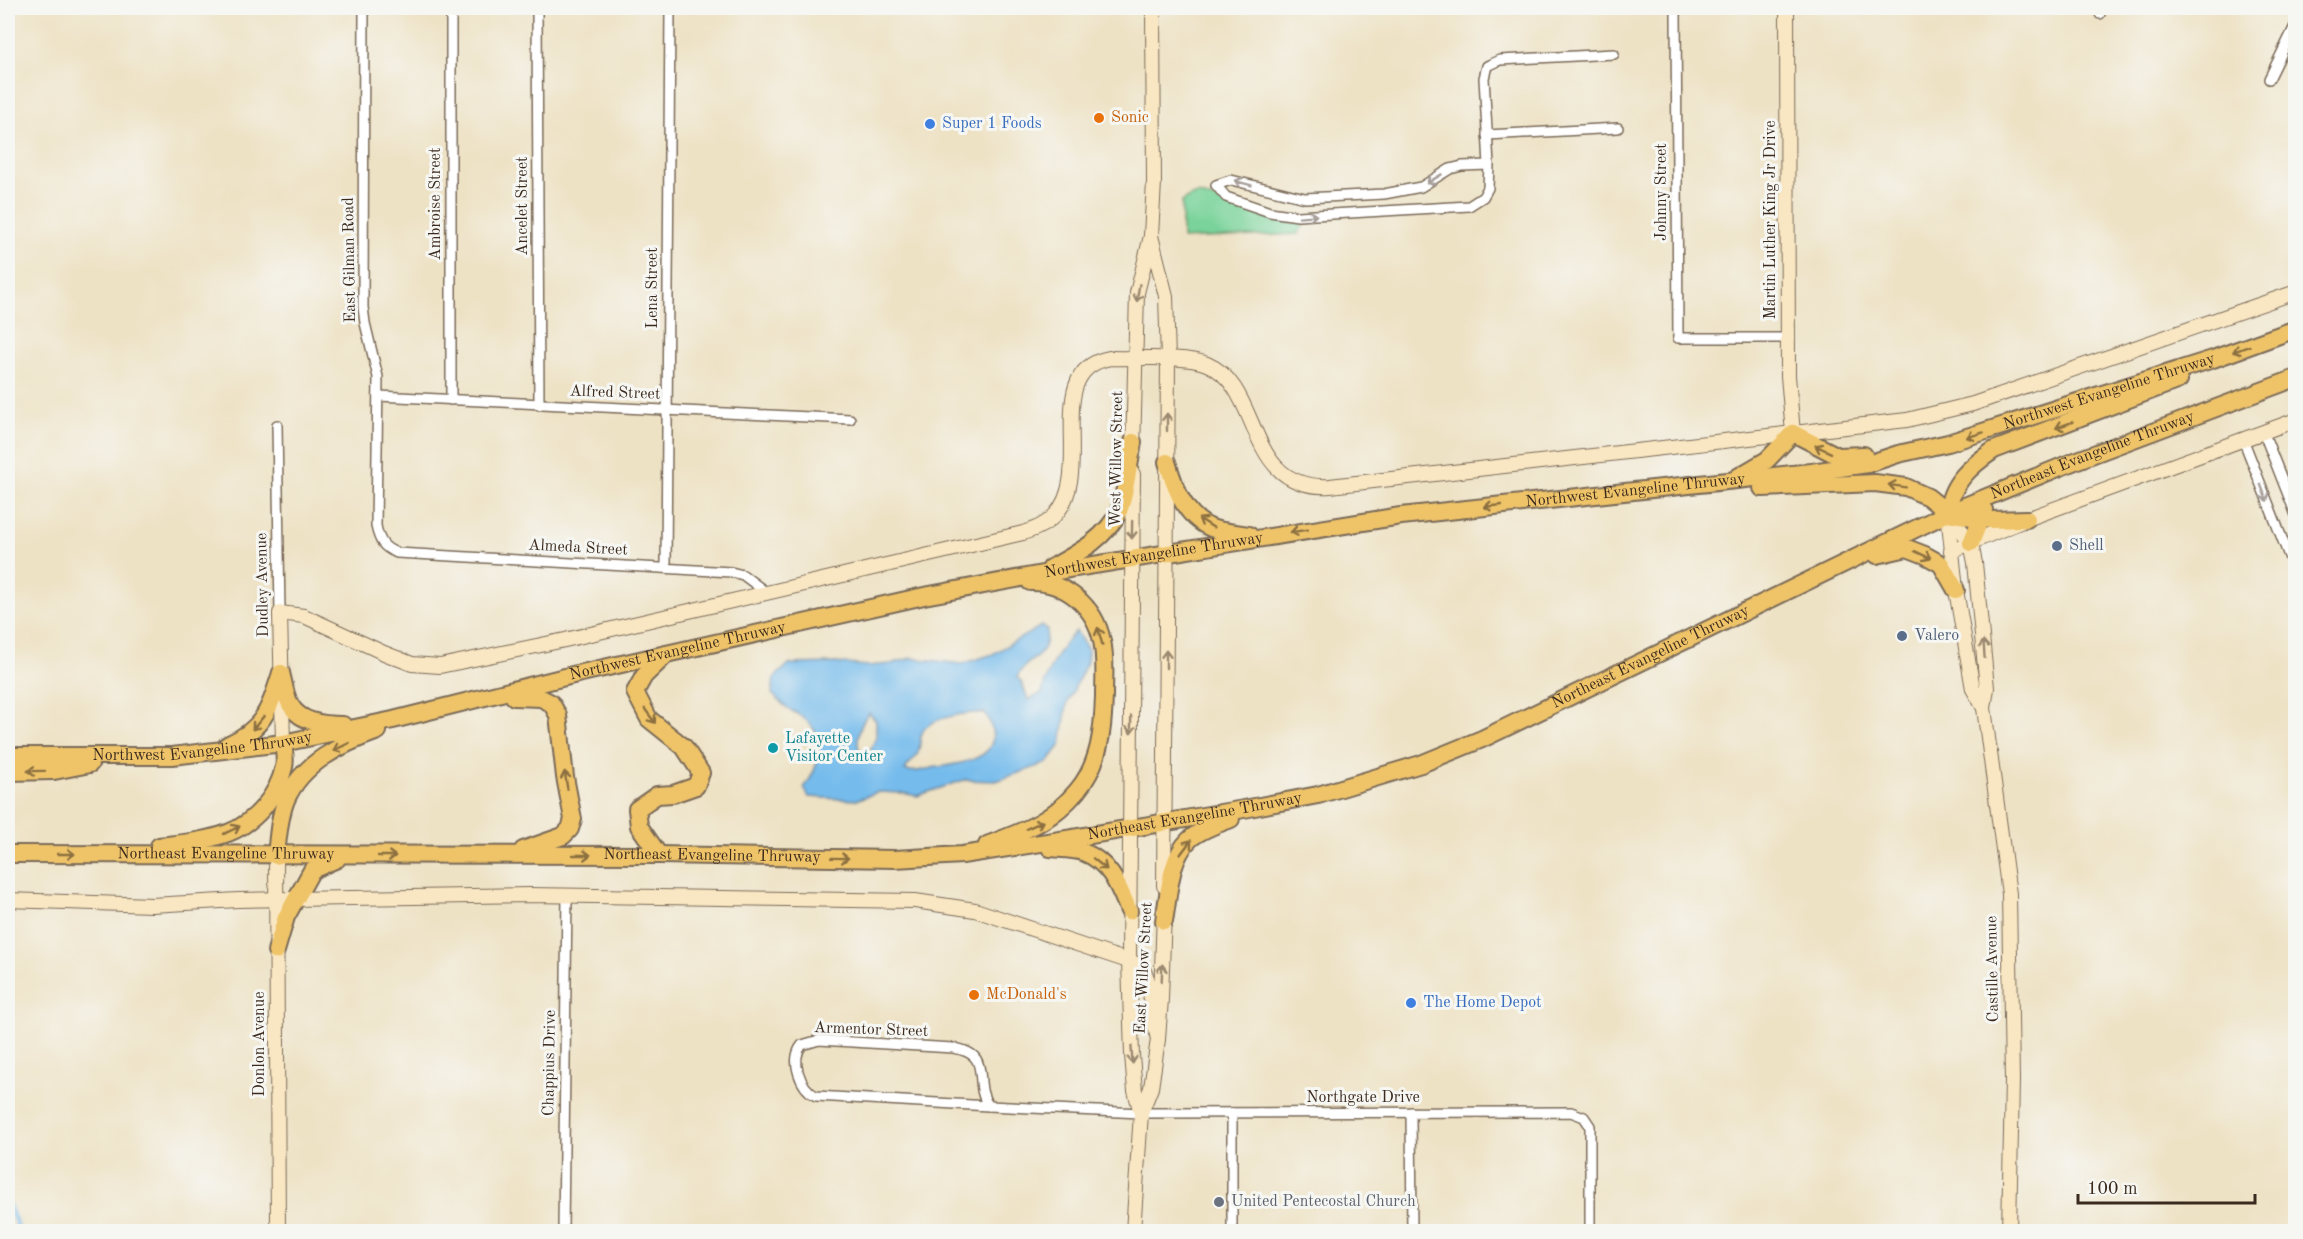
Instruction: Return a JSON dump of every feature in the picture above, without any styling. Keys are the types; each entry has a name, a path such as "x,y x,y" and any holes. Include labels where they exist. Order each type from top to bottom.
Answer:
{"highway":[{"name":"Northwest Evangeline Thruway","path":"8,756 172,756 283,744 485,699 577,674 924,596 1036,575 1401,516 1868,464 1898,454 1948,443 2213,359 2295,329"},
{"path":"1948,513 1949,502 1965,474 1975,463 1994,450 2176,382 2213,359"},
{"name":"Northeast Evangeline Thruway","path":"8,854 659,855 895,860 962,855 1025,846 1264,806 1364,782 1421,764 1482,739 1948,513 2295,378"},
{"path":"1731,481 1767,460 1793,433 1838,456 1898,454"},
{"path":"1036,575 1084,550 1102,534 1119,511 1133,442"},
{"path":"1167,462 1176,490 1189,511 1211,528 1262,537"},
{"path":"1617,493 1875,483 1906,487 1928,497 1948,513 1991,520 2027,519"},
{"path":"1971,543 1988,503 1998,492"},
{"path":"1847,562 1907,548 1941,564 1956,590"},
{"path":"962,855 1042,823 1057,811 1084,782 1094,764 1102,732 1104,687 1102,641 1089,609 1062,588 1044,582 994,583"},
{"path":"659,855 639,826 637,809 657,795 673,794 696,786 701,773 684,747 649,719 635,692 644,676 668,654"},
{"path":"281,673 291,706 308,720 329,724 371,725"},
{"path":"212,752 245,737 259,723 270,706 281,673"},
{"path":"485,699 529,697 541,698 551,703 558,715 561,730 565,777 573,819 570,829 563,836 505,855"},
{"path":"276,856 279,829 286,801 296,783 318,761 345,744 456,705"},
{"path":"113,854 207,839 230,832 252,819 267,802 278,783 285,765 283,744"},
{"path":"8,772 54,771 135,755"},
{"path":"1164,921 1175,862 1189,840 1213,826 1264,806"},
{"path":"1025,846 1082,852 1103,863 1116,881 1130,911"},
{"path":"276,951 286,917 312,870 344,856"}],"street":[{"name":"East Gilman Road","path":"364,8 363,307 376,364 378,396 376,526 383,545"},
{"name":"Ambroise Street","path":"451,8 451,400"},
{"name":"Ancelet Street","path":"537,8 538,405"},
{"name":"Lena Street","path":"666,568 670,8"},
{"name":"West Willow Street","path":"1130,829 1134,359 1137,293 1151,236 1154,182 1153,8"},
{"name":"Johnny Street","path":"1676,8 1678,338 1788,338"},
{"name":"Martin Luther King Jr Drive","path":"1787,8 1788,376 1793,433"},
{"path":"2286,8 2295,13"},
{"path":"2269,79 2295,24"},
{"path":"1489,165 1461,166 1421,187 1384,194 1305,198 1231,180 1216,185 1226,197 1282,214 1298,216 1469,206 1483,197 1488,188 1489,165 1484,78 1487,66 1492,62 1614,54"},
{"path":"1487,135 1618,128"},
{"path":"1282,214 1287,194"},
{"path":"1384,194 1386,211"},
{"name":"West Willow Street","path":"1151,236 1166,296 1168,359 1165,822"},
{"name":"Northwest Evangeline Thruway","path":"280,613 304,616 412,664 440,666 1023,533 1044,524 1056,514 1069,492 1075,384 1088,366 1098,361 1195,360 1216,369 1230,383 1275,466 1292,480 1322,487 1907,420 1973,404 2295,292"},
{"name":"Alfred Street","path":"378,396 850,419"},
{"path":"1951,551 2027,519 2295,420"},
{"name":"Dudley Avenue","path":"277,425 283,744"},
{"path":"2263,431 2295,515"},
{"path":"2242,438 2295,574"},
{"name":"Castille Avenue","path":"1948,513 1971,543 1983,629 1987,688 1984,708 2009,894 2012,1070 2009,1232"},
{"name":"Castille Avenue","path":"1948,513 1956,590 1973,688 1984,708"},
{"name":"Almeda Street","path":"383,545 397,554 731,572 743,575 768,593"},
{"name":"East Willow Street","path":"1133,1232 1135,1175 1141,1113 1151,1088 1158,1039 1164,921 1165,822"},
{"name":"East Willow Street","path":"1130,829 1129,960 1132,1054 1135,1092 1141,1113"},
{"name":"Donlon Avenue","path":"276,856 278,1232"},
{"path":"8,900 152,905 377,896 915,901 975,910 1140,965 1147,974 1158,1039"},
{"name":"Chappius Drive","path":"563,1232 567,896"},
{"name":"Armentor Street","path":"988,1106 982,1094 981,1071 976,1057 959,1048 819,1040 802,1045 798,1052 799,1075 802,1084 808,1092 816,1096 988,1106 1141,1113"},
{"path":"1411,1112 1412,1232"},
{"name":"Northgate Drive","path":"1141,1113 1571,1112 1584,1117 1590,1126 1590,1232"},
{"path":"1232,1113 1232,1232"}],"green space":[{"path":"1198,194 1282,221 1305,223 1298,234 1182,239 1182,202"}],"water":[{"path":"1041,626 1047,629 1046,641 1040,654 1022,669 1017,677 1022,683 1028,700 1042,693 1054,660 1076,631 1088,650 1087,662 1067,704 1061,745 1047,763 996,781 964,780 917,796 878,792 856,800 809,797 804,788 817,763 819,745 817,736 806,720 786,707 772,694 774,678 789,664 836,663 868,666 890,664 911,658 962,664 993,654","holes":["869,713 876,721 876,737 869,754 862,754 858,745 859,733","985,713 991,727 993,739 990,748 983,754 974,759 950,765 917,771 905,770 917,755 926,727 945,718"]}],"waterway":[{"path":"8,1203 20,1232"}],"place":[{"name":"Sonic","path":"1099,118"},
{"name":"Super 1 Foods","path":"930,124"},
{"name":"Shell","path":"2057,546"},
{"name":"Valero","path":"1902,636"},
{"name":"Lafayette Visitor Center","path":"773,748"},
{"name":"McDonald's","path":"974,995"},
{"name":"The Home Depot","path":"1411,1003"},
{"name":"United Pentecostal Church","path":"1219,1202"}]}
